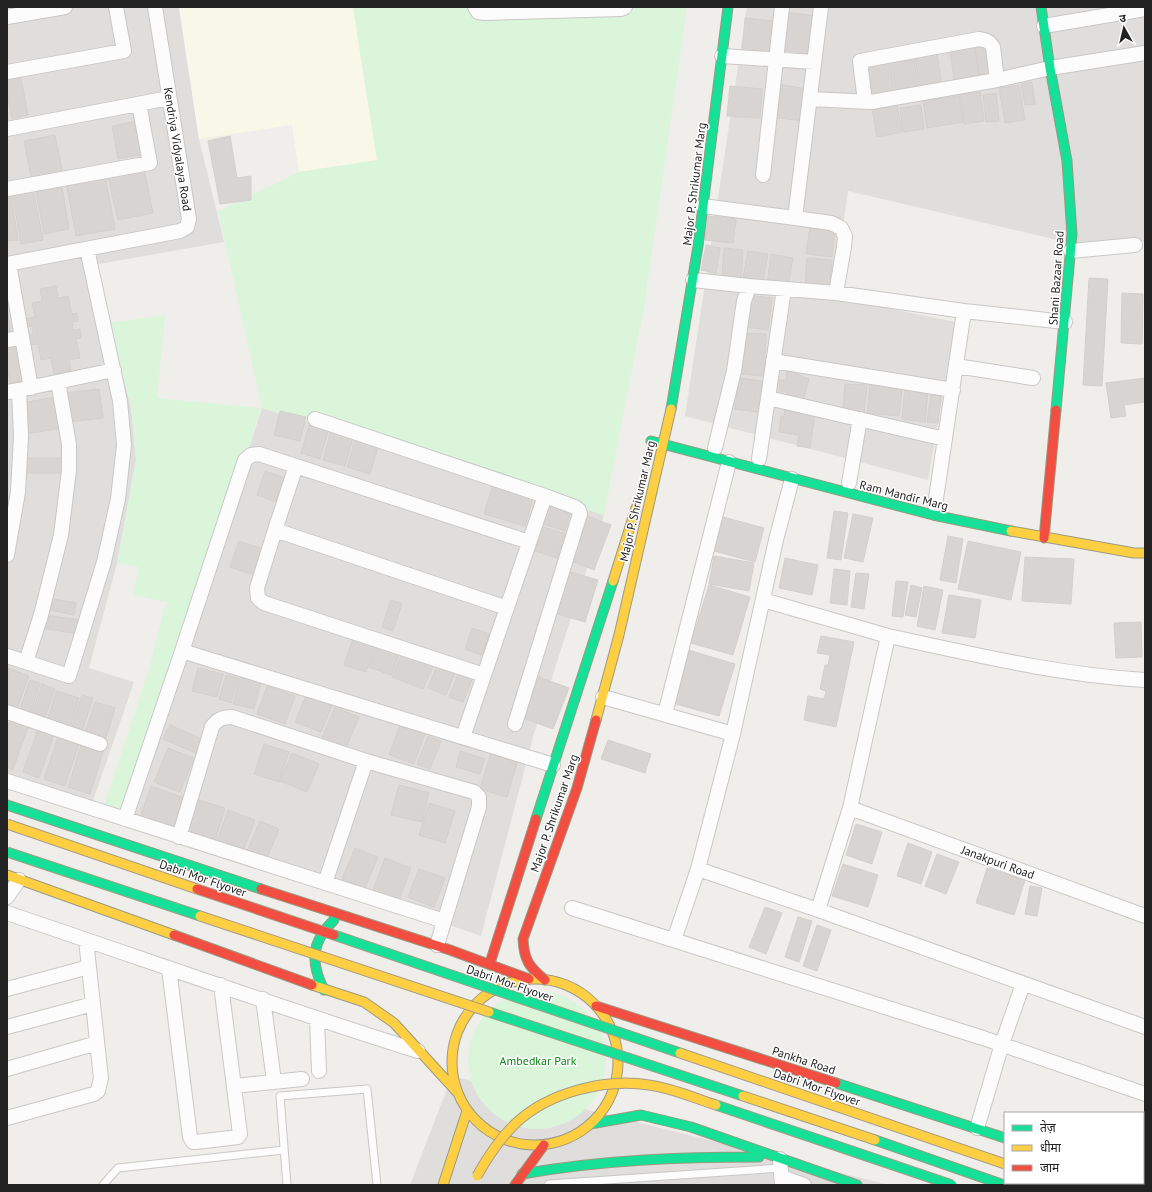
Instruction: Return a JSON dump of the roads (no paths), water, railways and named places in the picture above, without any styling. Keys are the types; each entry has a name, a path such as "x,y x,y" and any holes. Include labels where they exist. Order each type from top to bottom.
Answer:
{"main road":[{"name":"Major P. Shrikumar Marg","path":"545,980 534,972 525,958 523,939 577,788 603,697 619,635 659,436 673,400 698,246 728,7"},
{"name":"Shani Bazaar Road","path":"1041,7 1050,68 1067,161 1072,234 1049,529 1044,538"},
{"path":"650,445 659,436 693,442"},
{"name":"Ram Mandir Marg","path":"659,436 718,451 792,479 933,515 1044,538 1134,553 1145,553"},
{"name":"Major P. Shrikumar Marg","path":"490,963 638,498"},
{"path":"1019,523 1049,529"},
{"path":"7,805 141,851 437,945 490,963 529,979"},
{"name":"Dabri Mor Flyover","path":"7,824 1004,1164"},
{"path":"7,852 875,1140 1004,1185"},
{"path":"13,878 220,951 324,990 364,1002 394,1023 456,1092"},
{"path":"324,990 318,980 315,970 315,948 325,929 342,915"},
{"path":"529,979 560,983 573,988 585,996 596,1006 606,1019 613,1034 617,1050 618,1066 616,1082 610,1098 602,1112 590,1124 569,1138 544,1145 514,1143 486,1130 459,1103 452,1076 451,1059 454,1042 460,1026 469,1011 481,999 495,989 511,983 529,979"},
{"name":"Pankha Road","path":"596,1006 782,1073 977,1128 1004,1138"},
{"path":"760,1128 782,1073"},
{"path":"473,1185 489,1154 505,1134 524,1117 545,1103 568,1092 593,1086 618,1083 643,1084 668,1089 952,1185"},
{"path":"442,1185 467,1111"},
{"path":"590,1124 641,1116 691,1127 752,1145 780,1169"},
{"path":"515,1185 544,1145"},
{"path":"522,1174 553,1167 594,1162 704,1157 780,1169 857,1185"}],"street":[{"path":"7,17 65,7"},
{"path":"7,72 124,51 116,7"},
{"name":"Kendriya Vidyalaya Road","path":"8,264 180,231 187,227 189,219 155,7"},
{"path":"475,7 478,12 485,13 621,9 625,7"},
{"path":"763,175 782,7"},
{"path":"795,218 821,7"},
{"path":"1044,26 1145,9"},
{"path":"865,102 860,61 979,39 990,42 993,47 997,80"},
{"path":"810,99 871,102 997,80 1050,68 1145,53"},
{"path":"722,56 814,62"},
{"path":"7,129 169,98"},
{"path":"7,189 150,163 139,104"},
{"path":"703,206 831,223 841,228 845,236 836,293"},
{"path":"1071,251 1135,245"},
{"path":"7,656 70,676 99,577 118,498 124,445 120,401 88,249"},
{"path":"7,555 18,492 21,436 19,390 22,338 8,264"},
{"path":"693,280 836,293 964,311 1065,322"},
{"path":"665,714 734,371 744,301 749,286"},
{"path":"759,460 784,289"},
{"path":"935,505 964,311"},
{"path":"7,340 22,338"},
{"path":"773,361 953,390"},
{"path":"956,366 1033,378"},
{"path":"19,390 114,370"},
{"path":"26,662 41,615 61,535 69,470 69,444 58,382"},
{"path":"768,398 945,439"},
{"path":"315,419 545,496 579,510 580,514 515,724"},
{"path":"848,483 860,419"},
{"path":"126,819 245,460 251,455 259,454 529,542"},
{"path":"296,466 257,588 258,598 264,603 484,676"},
{"path":"674,940 698,869 733,734 792,479"},
{"path":"463,737 545,496"},
{"path":"275,530 507,608"},
{"path":"763,600 888,636 1040,668 1114,678 1145,680"},
{"path":"818,910 850,808 888,636"},
{"path":"182,651 553,765"},
{"path":"603,697 733,734"},
{"path":"7,712 100,744"},
{"path":"180,837 212,727 215,721 223,717 232,717 366,761 474,792 479,797 479,806 437,945"},
{"path":"325,883 366,761"},
{"path":"7,782 444,921"},
{"name":"Janakpuri Road","path":"850,808 1145,916"},
{"path":"698,869 818,910 1145,1027"},
{"path":"7,897 13,878"},
{"path":"572,908 1002,1044 1145,1094"},
{"path":"7,913 317,1019 420,1051"},
{"path":"7,1118 94,1094 98,1091 101,1078 86,940"},
{"path":"7,989 89,967"},
{"path":"169,968 190,1137 193,1142 238,1137 240,1134 221,985"},
{"path":"977,1128 1002,1044 1024,984"},
{"path":"263,1000 274,1081"},
{"path":"7,1027 93,1004"},
{"path":"317,1019 319,1071"},
{"path":"7,1068 97,1043"},
{"path":"234,1086 302,1079"},
{"path":"780,1169 804,1185"}],"lane":[{"path":"287,1185 280,1096 367,1089 377,1185"},
{"path":"103,1185 118,1168 284,1150"},
{"path":"548,1185 780,1169"}],"park label":[{"name":"Ambedkar Park","path":"538,1060"}]}
